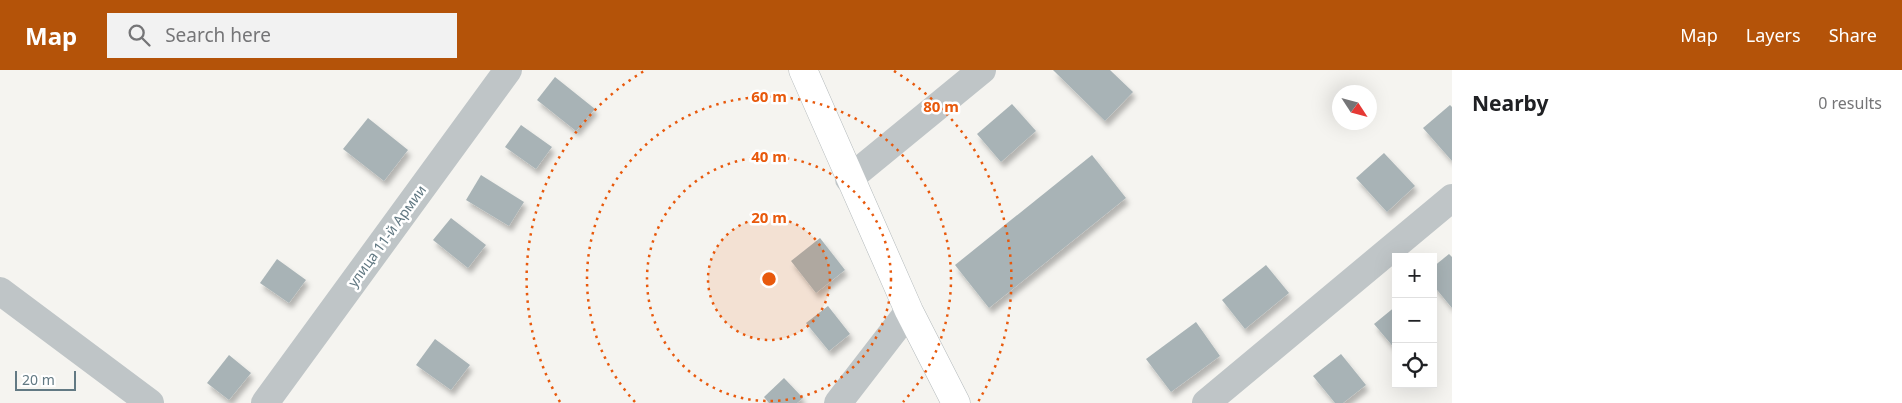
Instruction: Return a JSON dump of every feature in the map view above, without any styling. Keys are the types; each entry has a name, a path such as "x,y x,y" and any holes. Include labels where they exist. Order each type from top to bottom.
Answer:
{"main road":[{"path":"803,70 849,179 909,311 956,403"}],"street":[{"name":"улица 11-й Армии","path":"265,403 508,70"},
{"path":"849,179 982,70"},
{"path":"1206,403 1452,198"},
{"path":"0,291 150,403"},
{"path":"838,403 909,311"}],"building":[{"path":"1053,70 1110,70 1133,92 1105,121"},
{"path":"555,77 595,109 576,131 537,100"},
{"path":"1012,104 1036,131 1001,162 977,134"},
{"path":"1450,105 1452,107 1452,161 1423,128"},
{"path":"368,118 408,150 384,181 343,149"},
{"path":"521,125 552,147 536,169 505,147"},
{"path":"1384,153 1415,186 1387,212 1356,178"},
{"path":"1092,155 1126,198 989,308 955,265"},
{"path":"481,175 524,202 509,226 466,200"},
{"path":"451,218 486,245 468,268 433,240"},
{"path":"820,238 845,270 816,293 791,261"},
{"path":"1449,254 1452,257 1452,308 1437,290 1437,264"},
{"path":"277,259 306,280 289,303 260,283"},
{"path":"1266,265 1289,293 1245,329 1222,300"},
{"path":"828,306 850,334 829,351 806,323"},
{"path":"1392,309 1392,345 1374,324"},
{"path":"1196,322 1220,356 1171,392 1146,359"},
{"path":"435,339 470,365 451,390 416,365"},
{"path":"1341,354 1366,385 1343,403 1335,403 1313,376"},
{"path":"229,355 251,373 229,400 207,383"},
{"path":"784,378 803,398 797,403 769,403 764,397"}]}
